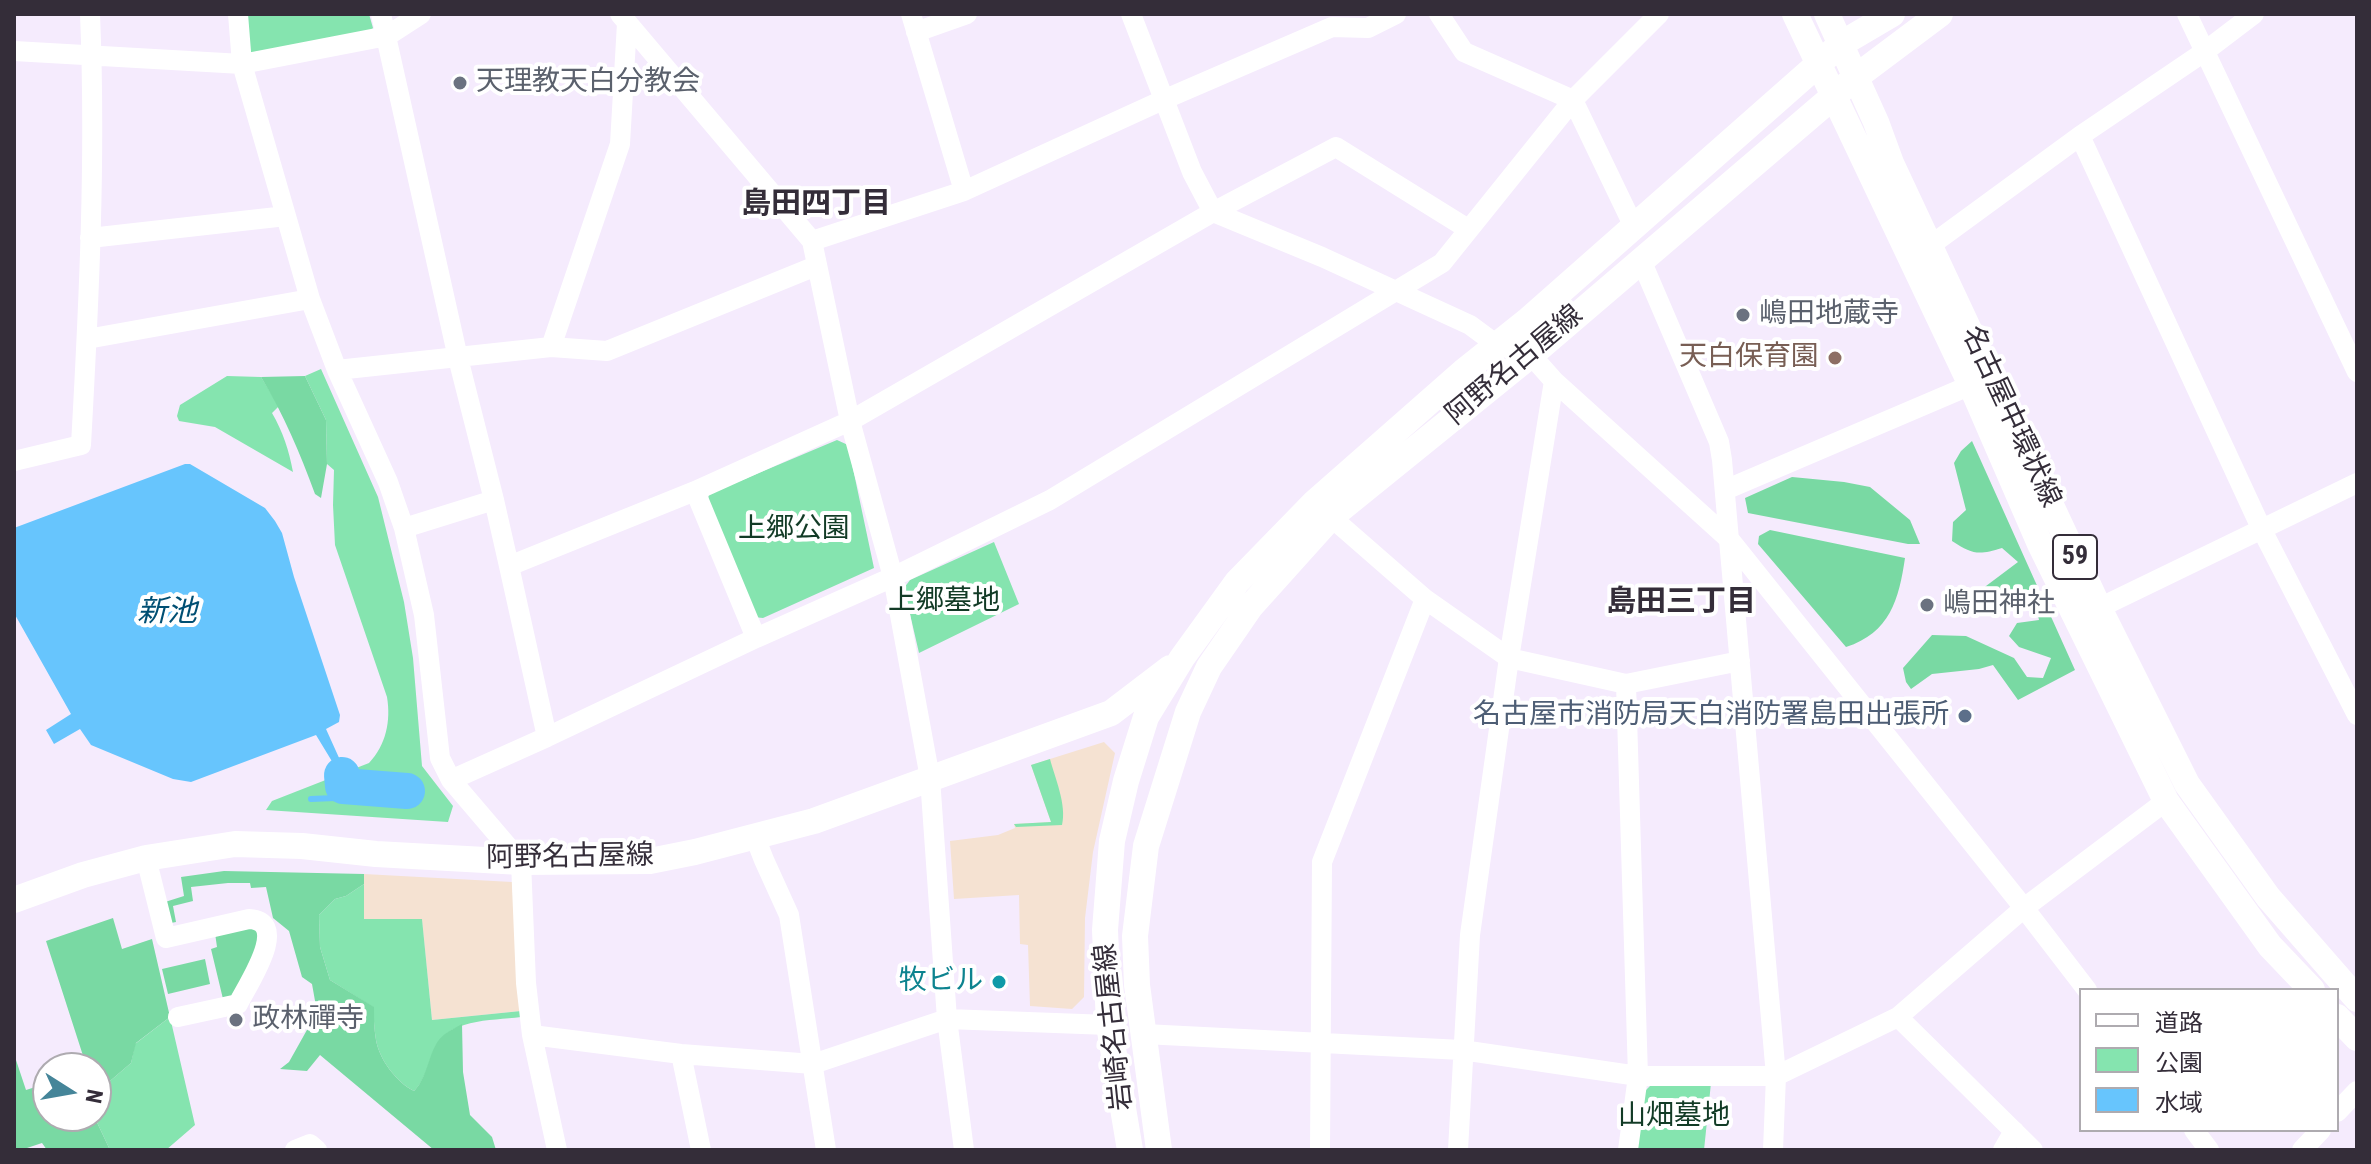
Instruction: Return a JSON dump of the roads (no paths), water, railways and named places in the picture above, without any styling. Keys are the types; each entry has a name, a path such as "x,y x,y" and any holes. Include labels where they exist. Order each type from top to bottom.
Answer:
{"main road":[{"name":"名古屋中環状線","path":"1795,14 1971,385 2040,544 2166,801 2270,946 2310,988"},
{"name":"名古屋中環状線","path":"1827,14 1891,163 2099,608 2187,784 2268,897 2357,999"},
{"name":"阿野名古屋線","path":"1146,717 1182,658 1237,582 1314,503 1841,44 1892,14"},
{"name":"阿野名古屋線","path":"1111,713 1146,717 1178,740 1209,667 1251,606 1331,517 1531,355 1856,77 1940,14"},
{"name":"阿野名古屋線","path":"15,897 146,858 235,844 521,862 650,861 695,852 814,821 1111,713 1182,658"},
{"name":"岩崎名古屋線","path":"1130,1150 1109,1025 1105,930 1112,841 1146,717"},
{"name":"岩崎名古屋線","path":"1159,1150 1137,985 1135,936 1146,846 1178,740"},
{"path":"2339,1019 2357,1038"}],"street":[{"path":"14,461 81,445 90,238 90,14"},
{"path":"238,14 242,64 310,299 337,370 388,482 404,528 424,615 440,758 451,780 521,862 526,983 532,1035 557,1150"},
{"path":"381,14 547,737"},
{"path":"14,51 242,64 387,36 421,14"},
{"path":"964,191 913,23 967,14"},
{"path":"1131,14 1192,172 1213,212 1322,257 1470,325 1497,345 1531,355 1554,381 1730,540 2085,988"},
{"path":"812,241 964,191 1332,27 1368,28 1396,14"},
{"path":"1439,14 1464,52 1573,100 1634,227"},
{"path":"451,780 893,577 1050,500 1442,263 1573,100 1659,14"},
{"path":"2187,14 2357,372"},
{"path":"1931,245 2254,14"},
{"path":"624,18 812,241 850,421 893,577 930,778 947,1019 964,1150"},
{"path":"551,347 620,144 624,18"},
{"path":"2080,136 2262,530 2357,715"},
{"path":"509,566 695,491 850,421 1213,212 1336,147 1468,229"},
{"path":"90,238 286,216"},
{"path":"1641,260 1719,442 1776,1076 1773,1150"},
{"path":"337,370 551,347 607,351 816,266"},
{"path":"87,339 310,299"},
{"path":"1458,1150 1470,935 1509,658 1554,381"},
{"path":"1725,490 1971,385"},
{"path":"2099,608 2357,483"},
{"path":"695,491 756,638"},
{"path":"404,528 494,500"},
{"path":"1331,517 1425,599 1509,658 1626,684 1740,661"},
{"path":"1320,1150 1322,862 1425,599"},
{"path":"1626,684 1638,1076 1628,1150"},
{"path":"1144,1034 1462,1050 1638,1076 1776,1076 1898,1017 2024,908 2166,801"},
{"path":"755,837 789,915 826,1150"},
{"path":"146,858 166,938 249,919 259,920 269,935 238,1004 178,1017"},
{"path":"1898,1017 2033,1150"},
{"path":"532,1035 681,1054 813,1064 947,1019 1109,1025"},
{"path":"681,1054 701,1150"},
{"path":"2339,1110 2357,1091"},
{"path":"2003,1150 2014,1131"},
{"path":"2196,1132 2209,1150"},
{"path":"2302,1150 2319,1132"},
{"path":"295,1150 310,1144 317,1150"}],"water":[{"name":"新池","path":"190,464 265,508 282,533 340,715 339,722 326,729 340,760 333,763 316,735 191,782 173,779 91,745 80,729 54,744 46,730 71,714 14,613 14,528"}],"waterway":[{"path":"342,775 343,786 407,791"},
{"path":"311,799 359,797"}],"place":[{"name":"天理教天白分教会","path":"460,83"},
{"name":"嶋田地蔵寺","path":"1743,315"},
{"name":"天白保育園","path":"1835,358"},
{"name":"嶋田神社","path":"1927,605"},
{"name":"名古屋市消防局天白消防署島田出張所","path":"1965,716"},
{"name":"牧ビル","path":"999,982"},
{"name":"政林禪寺","path":"236,1020"}],"district":[{"name":"島田四丁目","path":"816,205"},
{"name":"島田三丁目","path":"1681,603"}],"park label":[{"name":"上郷公園","path":"794,530"},
{"name":"上郷墓地","path":"944,602"},
{"name":"山畑墓地","path":"1674,1117"}]}
